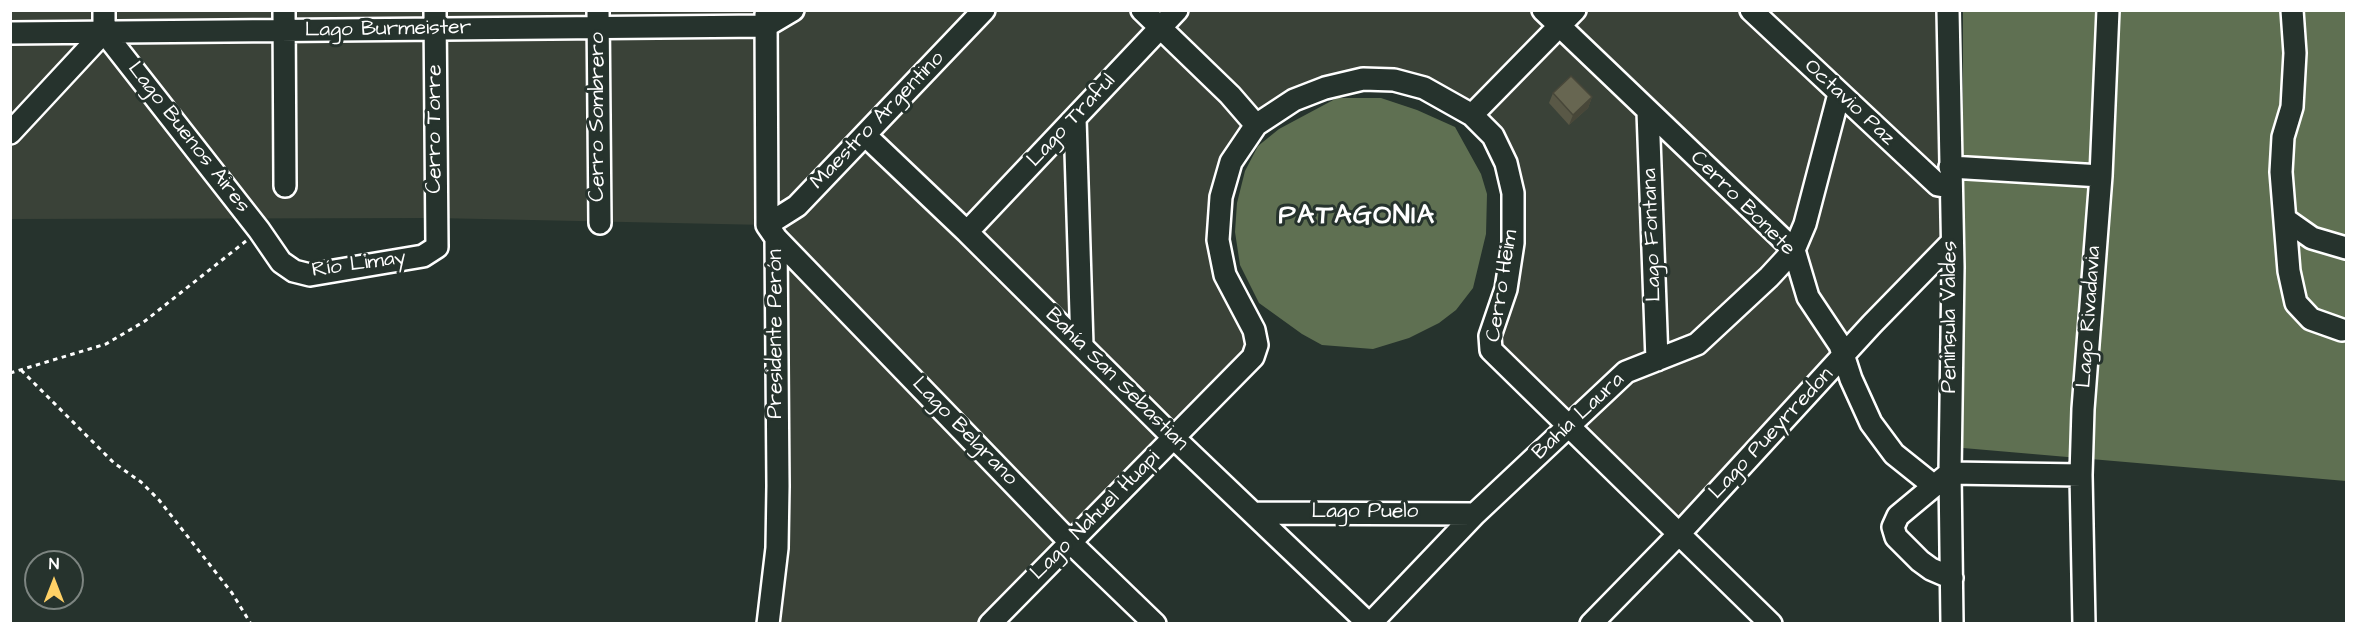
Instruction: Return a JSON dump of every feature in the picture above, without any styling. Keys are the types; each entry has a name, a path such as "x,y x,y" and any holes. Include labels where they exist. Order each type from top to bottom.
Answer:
{"street":[{"path":"10,133 104,32 104,10"},
{"path":"766,18 793,10"},
{"name":"Maestro Argentino","path":"772,231 984,10"},
{"path":"1142,10 1230,95 1256,125"},
{"name":"Lago Traful","path":"967,232 1177,10"},
{"name":"Cerro Bonete","path":"1543,10 1794,250 1808,297 1837,340 1855,390 1871,423 1894,454 1934,486"},
{"path":"1472,115 1575,10"},
{"name":"Octavio Paz","path":"1752,10 1938,185 1950,177"},
{"name":"Peninsula Valdes","path":"1947,10 1952,242 1950,473 1952,624"},
{"name":"Lago Rivadavia","path":"2084,624 2081,475 2083,409 2101,176 2108,10"},
{"path":"2292,10 2295,53 2292,107 2283,137 2281,171 2289,271 2296,303 2311,319 2342,330"},
{"name":"Lago Burmeister","path":"10,33 104,32 284,21 766,18"},
{"name":"Presidente Perón","path":"766,18 777,548 768,624"},
{"name":"Cerro Sombrero","path":"598,19 600,222"},
{"name":"Cerro Torre","path":"435,20 437,247"},
{"path":"284,21 285,186"},
{"name":"Lago Buenos Aires","path":"104,32 260,230 281,262"},
{"name":"Cerro Heim","path":"1253,357 1257,345 1254,330 1225,275 1218,240 1221,197 1231,162 1256,125 1294,100 1325,88 1363,79 1394,80 1424,88 1472,115 1493,136 1506,163 1513,193 1513,243 1506,289 1490,336 1491,350 1771,624"},
{"name":"Bahía Laura","path":"1369,624 1475,514 1626,372 1698,344 1769,277 1794,250 1805,224 1839,94"},
{"name":"Lago Fontana","path":"1648,111 1658,360"},
{"path":"1075,118 1082,346"},
{"name":"Bahía San Sebastian","path":"865,135 967,232 1174,438 1369,624"},
{"path":"1950,177 2101,176"},
{"path":"2285,219 2312,238 2346,248"},
{"name":"Lago Belgrano","path":"772,231 1070,542 1155,624"},
{"name":"Lago Pueyrredon","path":"1591,624 1678,535 1952,242"},
{"name":"Río Limay","path":"281,262 294,271 310,275 423,256 437,247"},
{"name":"Lago Nahuel Huapi","path":"990,624 1253,357"},
{"path":"1952,578 1931,569 1920,561 1896,537 1893,527 1899,516 1950,473 2081,475"},
{"name":"Lago Puelo","path":"1255,513 1475,514"}],"path":[{"path":"10,373 106,344 145,321 260,230"},
{"path":"21,370 114,463 141,482 159,500 232,593 251,624"}],"shaded area":[{"path":"10,11 1951,11 1952,242 1678,535 1491,350 1513,243 1493,136 1394,80 1294,100 1231,162 1218,240 1257,345 990,623 768,623 767,225 436,218 11,219"}],"green space":[{"path":"1963,11 2346,11 2346,481 1963,448"},
{"path":"1337,98 1381,98 1417,110 1455,127 1481,174 1487,194 1486,234 1473,288 1456,310 1439,323 1409,338 1373,349 1322,345 1302,334 1259,303 1240,265 1235,232 1237,203 1245,171 1258,146 1279,129"}],"building":[{"path":"1571,76 1592,97 1573,115 1553,93"}],"district":[{"name":"PATAGONIA","path":"1357,217"}]}
